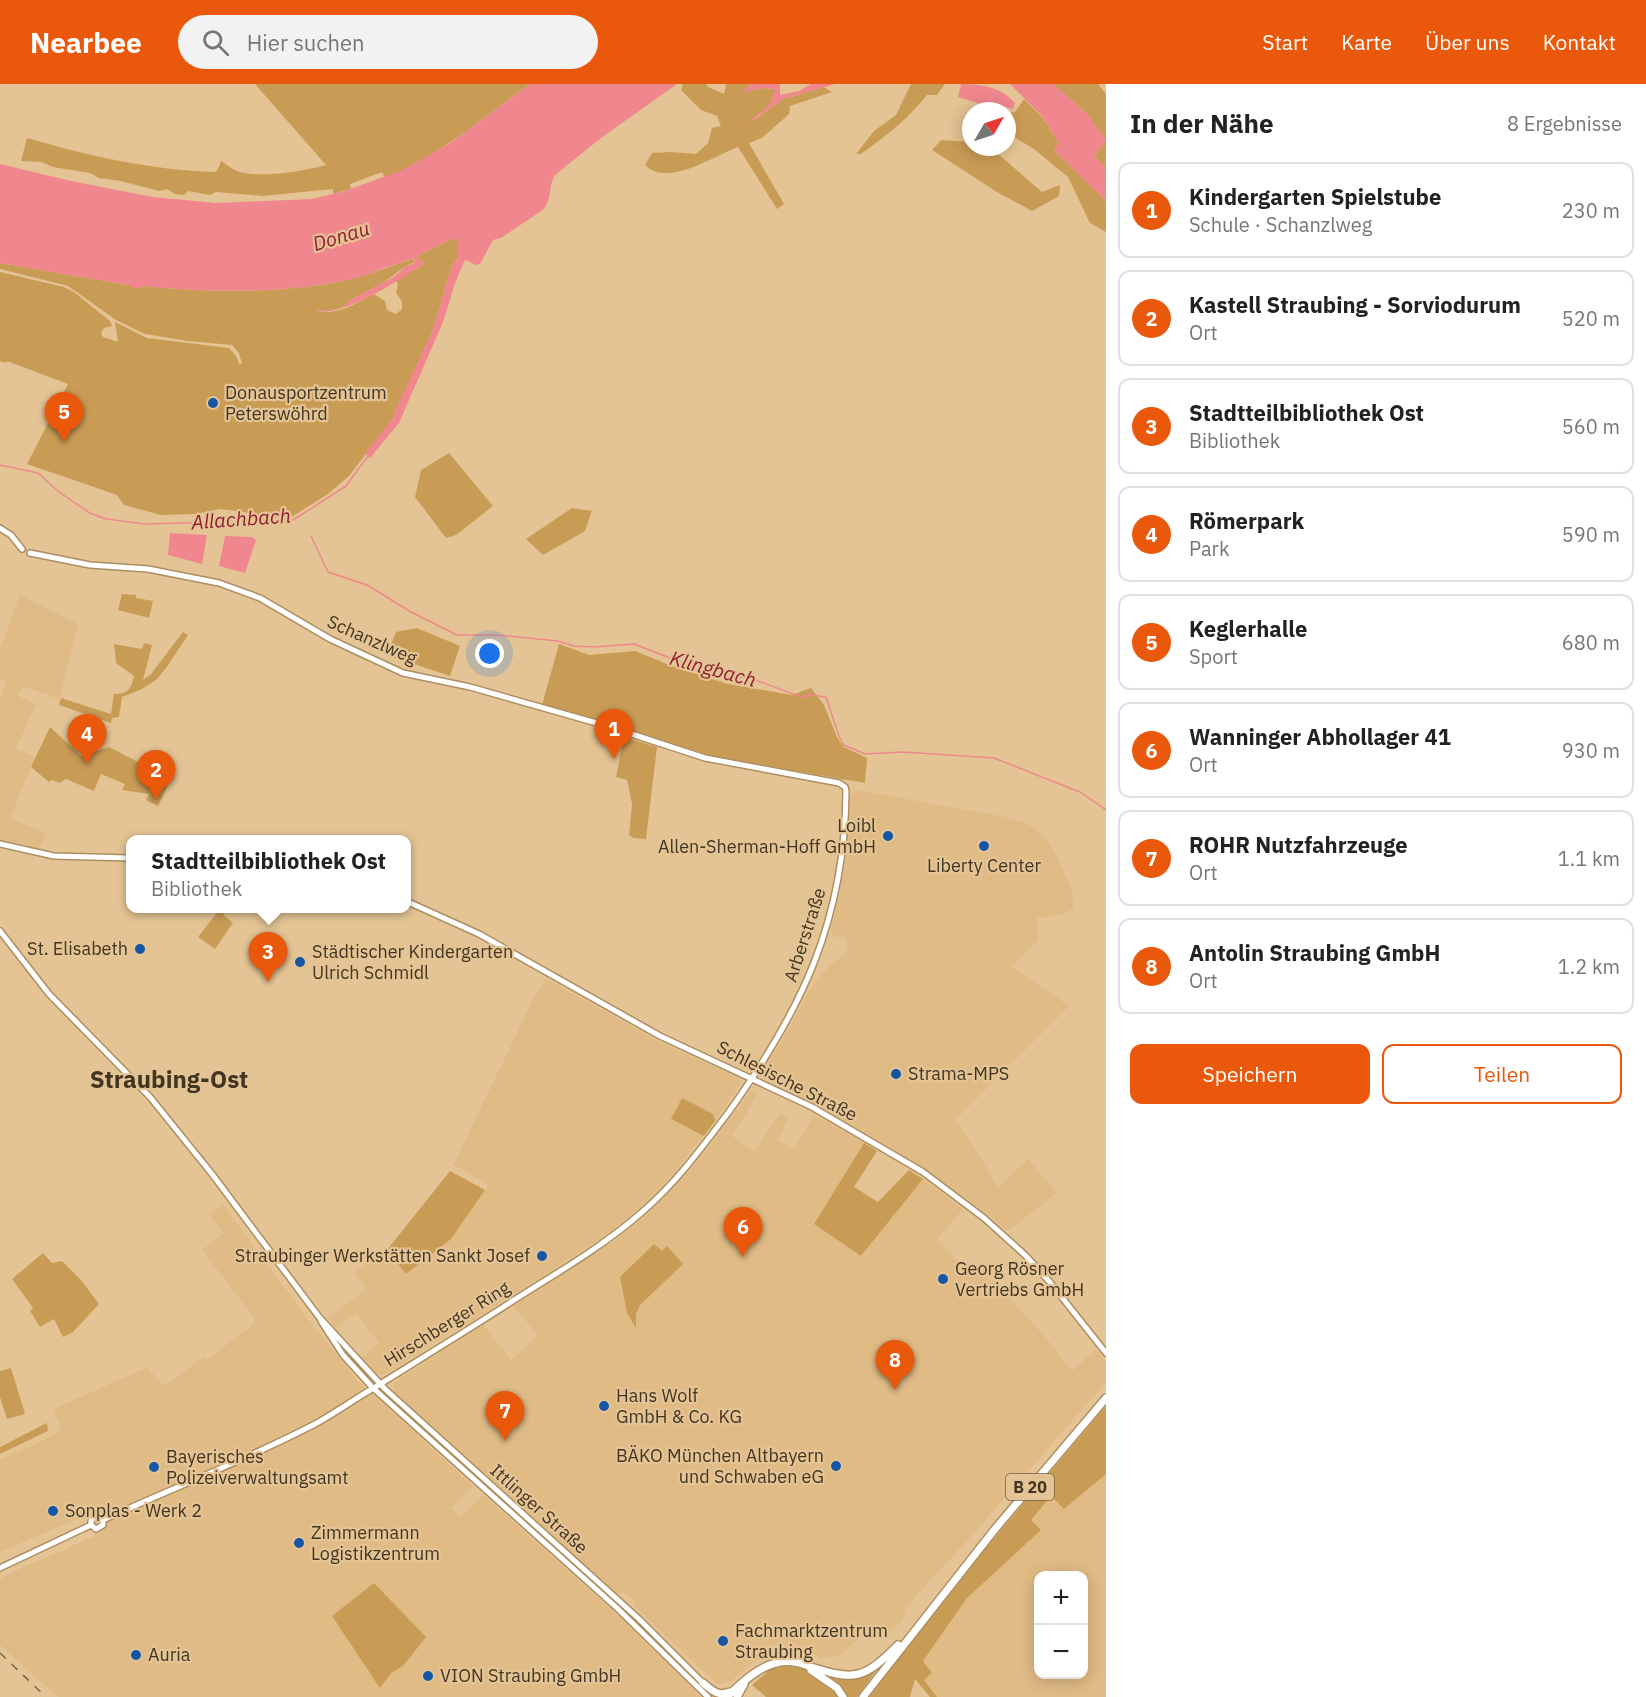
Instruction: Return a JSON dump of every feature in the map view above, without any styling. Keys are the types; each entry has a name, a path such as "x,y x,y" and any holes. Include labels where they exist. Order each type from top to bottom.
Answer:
{"highway":[{"name":"B 20","path":"863,1697 1054,1457 1106,1398"},
{"path":"727,1697 737,1694 745,1682 764,1667 786,1661 805,1664 837,1676 854,1676 863,1673 881,1662 921,1622"},
{"path":"805,1664 837,1688 843,1697"},
{"path":"703,1683 719,1695 737,1694"}],"street":[{"name":"Schanzlweg","path":"0,528 11,535 24,556 30,553 90,564 148,569 219,583 260,598 330,639 403,673 470,687 607,726 705,758 839,783 845,788"},
{"name":"Arberstraße","path":"752,1078 794,1010 825,935 833,908 841,863 845,826 845,788"},
{"path":"0,844 54,856 126,858"},
{"name":"Schlesische Straße","path":"411,903 479,934 660,1036 752,1078 838,1122 922,1173 964,1203 1036,1267 1106,1353"},
{"name":"Ittlinger Straße","path":"0,931 49,994 140,1085 319,1317 380,1384 639,1619 716,1697"},
{"name":"Hirschberger Ring","path":"0,1568 91,1525 93,1528 100,1528 103,1520 297,1433 374,1388 581,1257 627,1225 657,1198 687,1166 752,1078"},
{"name":"Ittlinger Straße","path":"319,1317 332,1341 374,1388 617,1608 708,1697"}],"shaded area":[{"path":"255,84 530,84 460,136 424,159 385,178 382,172 350,184 351,189 333,194 333,189 263,196 216,192 210,195 188,191 184,195 175,194 167,189 159,191 99,178 90,173 53,167 41,162 21,161 27,138 120,161 191,171 215,172 221,161 237,171 256,174 294,172 326,165"},
{"path":"683,84 706,84 724,94 726,84 752,84 741,93 761,88 775,89 771,103 751,122 783,99 824,87 832,92 790,106 789,114 762,138 749,143 784,204 777,209 738,147 678,172 655,171 645,165 652,153 696,154 708,143 712,128 721,126 717,116 701,110 681,90"},
{"path":"911,84 945,84 937,95 927,95 888,134 861,154 856,154 874,131 896,115"},
{"path":"1053,84 1098,84 1106,94 1106,140 1086,113"},
{"path":"1024,99 1042,117 1059,143 1054,150 1106,201 1106,232 1090,223 1068,177 1034,149 1016,138 1016,111"},
{"path":"941,140 962,141 962,156 1000,156 1042,192 1060,185 1059,196 1032,211 997,192 932,150"},
{"path":"1106,140 1106,168 1094,156"},
{"path":"452,239 458,239 458,257 451,269 432,332 394,417 349,476 328,494 293,516 268,519 244,512 220,509 195,514 161,515 124,505 117,495 27,464 68,384 7,361 6,363 0,361 0,272 64,287 74,292 110,321 112,326 104,328 101,333 103,337 118,342 115,322 147,338 229,348 239,364 242,364 239,353 232,345 145,334 116,320 68,286 0,269 0,263 139,288 144,286 250,291 330,283 362,276 412,259 415,262 339,309 316,311 339,310 374,294 385,301 387,310 396,314 402,309 402,301 396,293 398,284 396,281 424,264 424,260 418,261 419,255"},
{"path":"449,453 493,506 456,535 446,538 415,497 421,470"},
{"path":"572,508 592,511 585,531 543,555 526,539"},
{"path":"122,594 136,595 136,598 153,601 149,618 118,610"},
{"path":"20,595 78,624 59,699 23,686 18,696 36,704 16,749 35,757 10,818 46,833 39,849 0,839 0,700 7,681 0,678 0,649"},
{"path":"417,628 460,646 450,676 387,655 396,632"},
{"path":"183,632 188,635 166,668 156,680 122,697 119,717 112,718 111,723 59,705 61,698 111,714 114,694 128,690 134,676 116,663 114,644 142,649 144,643 152,645 143,680 151,674"},
{"path":"559,644 589,655 635,651 677,668 728,684 792,695 811,688 824,705 837,737 844,747 867,758 865,783 711,756 589,717 542,705"},
{"path":"50,727 81,756 109,747 171,779 158,806 146,800 149,794 122,790 125,784 101,774 94,791 66,779 60,783 52,780 49,782 31,767"},
{"path":"624,737 657,747 646,839 633,838 629,835 632,804 627,780 616,777"},
{"path":"858,790 1005,817 1025,823 1035,828 1049,842 1071,887 1073,909 1064,914 1036,918 1038,940 1011,967 1069,1006 955,1120 970,1140 998,1187 1028,1159 1057,1193 1008,1231 910,1159 762,1075 812,986 831,964 848,952 846,940 834,936 831,929 846,858 851,796"},
{"path":"217,913 225,913 223,915 233,923 215,949 198,937"},
{"path":"545,978 662,1043 739,1078 741,1083 678,1168 626,1220 474,1320 383,1375 375,1373 361,1358 379,1343 356,1313 336,1328 328,1318 367,1289 354,1272 387,1250 407,1274 485,1190 488,1184 453,1165"},
{"path":"752,1090 758,1094 732,1136 754,1151 780,1113 789,1118 778,1140 793,1150 814,1115 864,1143 814,1224 862,1256 923,1179 963,1209 937,1240 974,1278 982,1271 996,1287 998,1285 1046,1338 1072,1371 1096,1349 1106,1362 1106,1382 906,1607 902,1621 887,1634 879,1631 875,1626 838,1656 823,1659 790,1643 785,1650 774,1645 729,1683 717,1684 635,1607 634,1599 622,1593 616,1593 394,1391 393,1386 395,1382 483,1325 511,1360 538,1335 513,1306 611,1243 640,1221 701,1158"},
{"path":"682,1098 713,1114 715,1121 704,1136 671,1119"},
{"path":"864,1143 877,1151 854,1187 878,1202 909,1170 923,1179 861,1256 814,1224"},
{"path":"450,1171 485,1190 451,1239 406,1274 387,1250"},
{"path":"223,1204 308,1319 359,1382 473,1486 451,1508 460,1517 483,1495 623,1620 701,1697 58,1697 0,1645 0,1579 95,1536 87,1515 0,1552 0,1460 52,1436 61,1428 53,1409 148,1368 164,1386 204,1357 207,1360 255,1323 250,1312 202,1250 223,1233 209,1214"},
{"path":"654,1244 662,1251 667,1246 683,1264 640,1305 636,1314 636,1328 627,1313 620,1277"},
{"path":"43,1253 52,1263 62,1261 81,1280 99,1304 73,1332 63,1337 54,1319 40,1327 30,1311 33,1308 12,1279"},
{"path":"11,1368 25,1414 7,1419 0,1397 0,1371"},
{"path":"1106,1406 1106,1474 1064,1509 1051,1496 1031,1520 1041,1530 967,1598 923,1661 932,1673 924,1680 937,1697 930,1697 915,1679 910,1697 869,1697 975,1561"},
{"path":"47,1423 48,1431 0,1454 0,1447"},
{"path":"1106,1474 1106,1697 937,1697 924,1680 923,1661 967,1598 1041,1530 1031,1521 1051,1496 1064,1509"},
{"path":"374,1583 426,1637 403,1666 391,1673 380,1688 332,1616"},
{"path":"881,1664 857,1697 845,1697 820,1672 852,1678 867,1674"},
{"path":"785,1665 816,1674 838,1697 766,1697 752,1685 772,1668"}],"water":[{"name":"Donau","path":"530,84 677,84 601,138 555,175 544,209 501,238 493,240 480,264 476,265 466,260 464,262 443,322 399,423 370,458 365,454 394,417 432,332 451,269 458,257 457,239 452,239 419,255 418,261 424,260 424,264 370,296 339,309 395,276 406,266 413,264 415,260 330,283 250,291 144,286 135,289 129,285 0,263 0,164 153,197 216,203 311,199 342,192 400,171 449,144"},
{"path":"752,84 780,84 780,95 799,91 811,84 835,84 783,99 744,126 771,103 775,89 761,88 739,94"},
{"path":"961,84 976,85 1004,93 1014,102 975,102 958,97"},
{"path":"1010,84 1053,84 1086,113 1106,140 1094,156 1106,168 1106,201 1054,150 1059,143 1041,115"},
{"path":"338,309 325,312 314,311"},
{"path":"170,533 207,535 202,564 168,555"},
{"path":"225,536 252,537 256,540 245,573 219,566"}],"waterway":[{"name":"Allachbach","path":"0,465 38,473 59,492 90,513 106,519 145,524 223,522 240,519 284,521 293,520 346,486 368,456"},
{"name":"Klingbach","path":"311,536 328,572 367,585 411,612 457,635 497,635 593,647 634,644 701,670 735,678 750,678 801,697 810,695 826,697 844,745 865,754 903,752 994,758 1080,792 1106,810"}],"railway":[{"path":"0,1653 46,1697"}],"place":[{"name":"Donausportzentrum Peterswöhrd","path":"213,403"},
{"name":"Keglerhalle","path":"64,442"},
{"name":"Kindergarten Spielstube","path":"614,759"},
{"name":"Römerpark","path":"87,764"},
{"name":"Kastell Straubing - Sorviodurum","path":"156,800"},
{"name":"Loibl Allen-Sherman-Hoff GmbH","path":"888,836"},
{"name":"Liberty Center","path":"984,846"},
{"name":"St. Elisabeth","path":"140,949"},
{"name":"Städtischer Kindergarten Ulrich Schmidl","path":"300,962"},
{"name":"Stadtteilbibliothek Ost","path":"268,982"},
{"name":"Strama-MPS","path":"896,1074"},
{"name":"Straubinger Werkstätten Sankt Josef","path":"542,1256"},
{"name":"Wanninger Abhollager 41","path":"743,1257"},
{"name":"Georg Rösner Vertriebs GmbH","path":"943,1279"},
{"name":"Antolin Straubing GmbH","path":"895,1390"},
{"name":"Hans Wolf GmbH & Co. KG","path":"604,1406"},
{"name":"ROHR Nutzfahrzeuge","path":"505,1441"},
{"name":"BÄKO München Altbayern und Schwaben eG","path":"836,1466"},
{"name":"Bayerisches Polizeiverwaltungsamt","path":"154,1467"},
{"name":"Sonplas - Werk 2","path":"53,1511"},
{"name":"Zimmermann Logistikzentrum","path":"299,1543"},
{"name":"Fachmarktzentrum Straubing","path":"723,1641"},
{"name":"Auria","path":"136,1655"},
{"name":"VION Straubing GmbH","path":"428,1676"}],"district":[{"name":"Straubing-Ost","path":"169,1080"}]}
